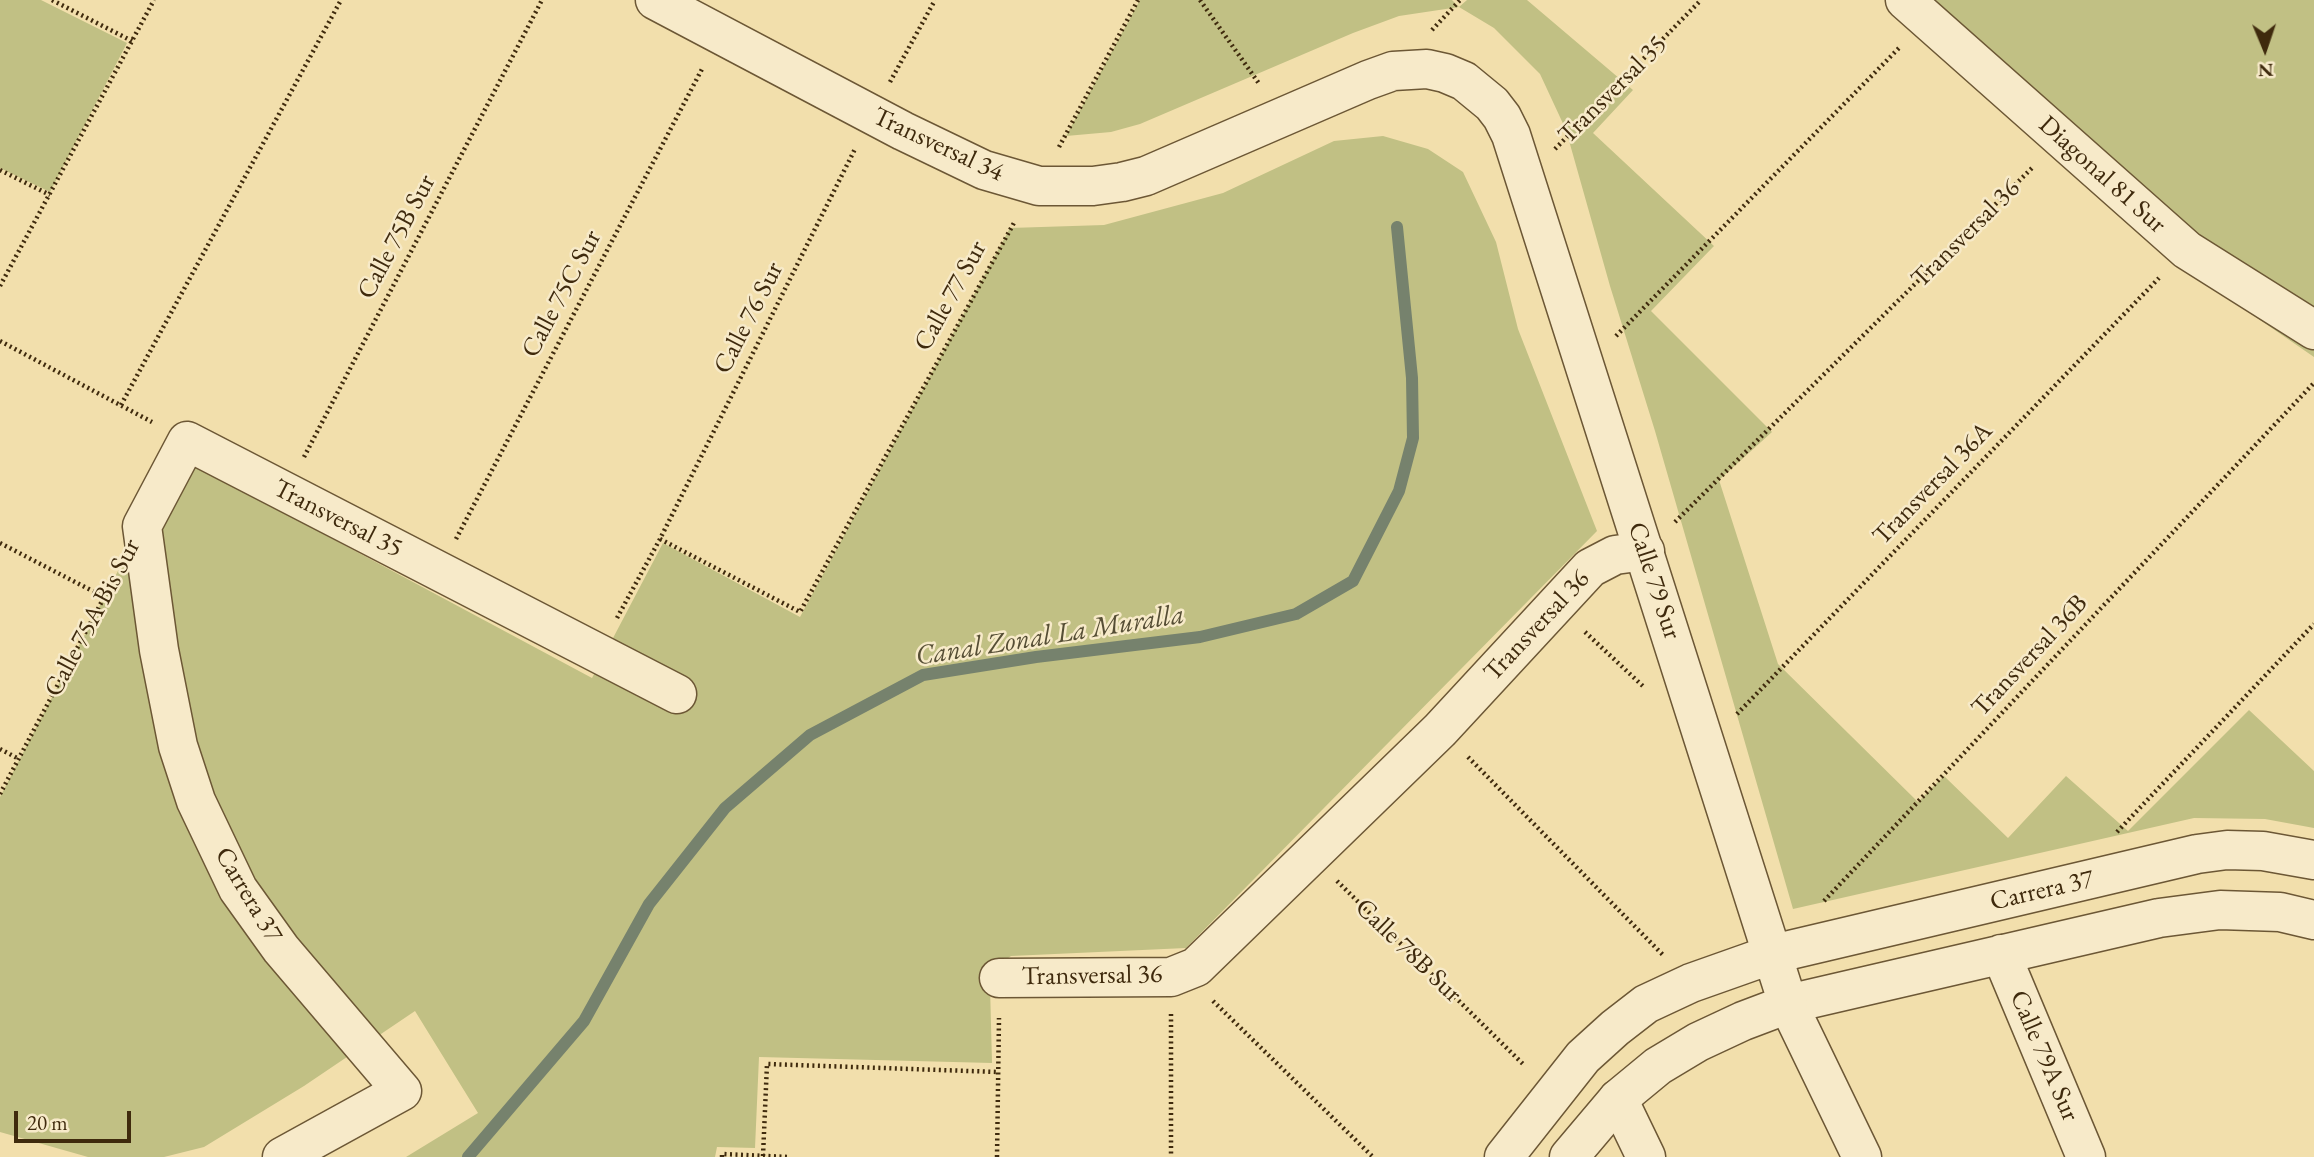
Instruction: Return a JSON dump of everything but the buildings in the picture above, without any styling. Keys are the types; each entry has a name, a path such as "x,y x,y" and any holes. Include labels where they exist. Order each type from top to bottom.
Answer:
{"street":[{"name":"Transversal 34","path":"655,0 872,115 984,170 1039,186 1093,186 1146,176 1368,79 1393,71"},
{"name":"Diagonal 81 Sur","path":"1916,10 2187,250 2314,330"},
{"name":"Calle 79 Sur","path":"1393,71 1427,69 1464,81 1502,117 1511,135 1788,1004 1862,1157"},
{"name":"Transversal 35","path":"187,441 677,694"},
{"name":"Calle 75A Bis Sur","path":"142,526 187,441"},
{"name":"Carrera 37","path":"142,526 159,650 178,746 196,802 239,889 281,949 402,1091 282,1157"},
{"name":"Transversal 36","path":"999,978 1177,975 1196,967 1440,730 1590,568 1615,555 1645,551"},
{"name":"Carrera 37","path":"1504,1157 1583,1057 1646,1004 1691,983 1773,954 2197,854 2227,850 2263,851 2314,860"},
{"name":"Carrera 37","path":"1569,1157 1618,1099 1658,1066 1698,1042 1788,1004 2160,918 2220,910 2280,912 2314,920"},
{"name":"Calle 79A Sur","path":"2001,954 2086,1157"},
{"path":"1618,1099 1646,1157"}],"path":[{"path":"52,0 132,41"},
{"path":"0,286 154,0"},
{"path":"121,405 341,0"},
{"name":"Calle 75B Sur","path":"286,492 542,0"},
{"name":"Calle 76 Sur","path":"598,653 660,539 872,115 935,0"},
{"name":"Calle 77 Sur","path":"660,539 800,612 1010,228 1039,186 1138,0"},
{"path":"1200,0 1283,117"},
{"name":"Transversal 35","path":"1525,179 1701,0"},
{"path":"1585,366 1715,238 1916,10"},
{"name":"Calle 75C Sur","path":"439,571 720,35"},
{"name":"Transversal 36","path":"1645,551 2062,138"},
{"path":"0,170 50,195"},
{"name":"Transversal 36A","path":"1707,746 2187,250"},
{"path":"0,341 187,441"},
{"name":"Transversal 36B","path":"1820,904 2314,383"},
{"path":"0,543 104,597"},
{"name":"Calle 75A Bis Sur","path":"0,794 111,585"},
{"path":"1556,605 1646,690"},
{"path":"2115,835 2314,624"},
{"path":"1440,730 1691,983"},
{"path":"0,749 19,759"},
{"name":"Calle 78B Sur","path":"1310,856 1505,1046"},
{"path":"1171,1157 1177,975"},
{"path":"1177,975 1373,1157"},
{"path":"997,1157 999,978"},
{"path":"763,1156 767,1064 998,1072"},
{"path":"722,1155 789,1157"}],"shaded area":[{"path":"0,0 41,0 127,43 50,192 0,168"},
{"path":"1140,0 1452,0 1459,7 1399,16 1140,124 1111,132 1066,136"},
{"path":"1467,0 1527,0 1633,90 1593,133 1714,246 1651,311 1772,432 1719,480 1778,664 1918,802 1944,776 2008,838 2066,776 2128,831 2249,710 2314,771 2314,828 2265,819 2194,818 1793,909 1566,130 1540,74 1494,28 1459,7"},
{"path":"1887,0 2314,0 2314,357 2199,278"},
{"path":"1383,136 1428,149 1463,172 1496,242 1518,329 1597,531 1186,948 1011,956 994,968 990,986 992,1063 759,1057 755,1148 717,1147 715,1157 406,1157 478,1113 415,1011 304,1086 204,1147 164,1157 88,1157 0,1132 0,797 178,456 592,678 663,543 800,617 1010,228 1104,225 1223,193 1334,141"}],"waterway":[{"name":"Canal Zonal La Muralla","path":"468,1157 584,1021 649,904 725,808 810,735 923,675 1036,657 1200,637 1296,614 1353,581 1399,491 1413,438 1412,378 1397,227"}]}
